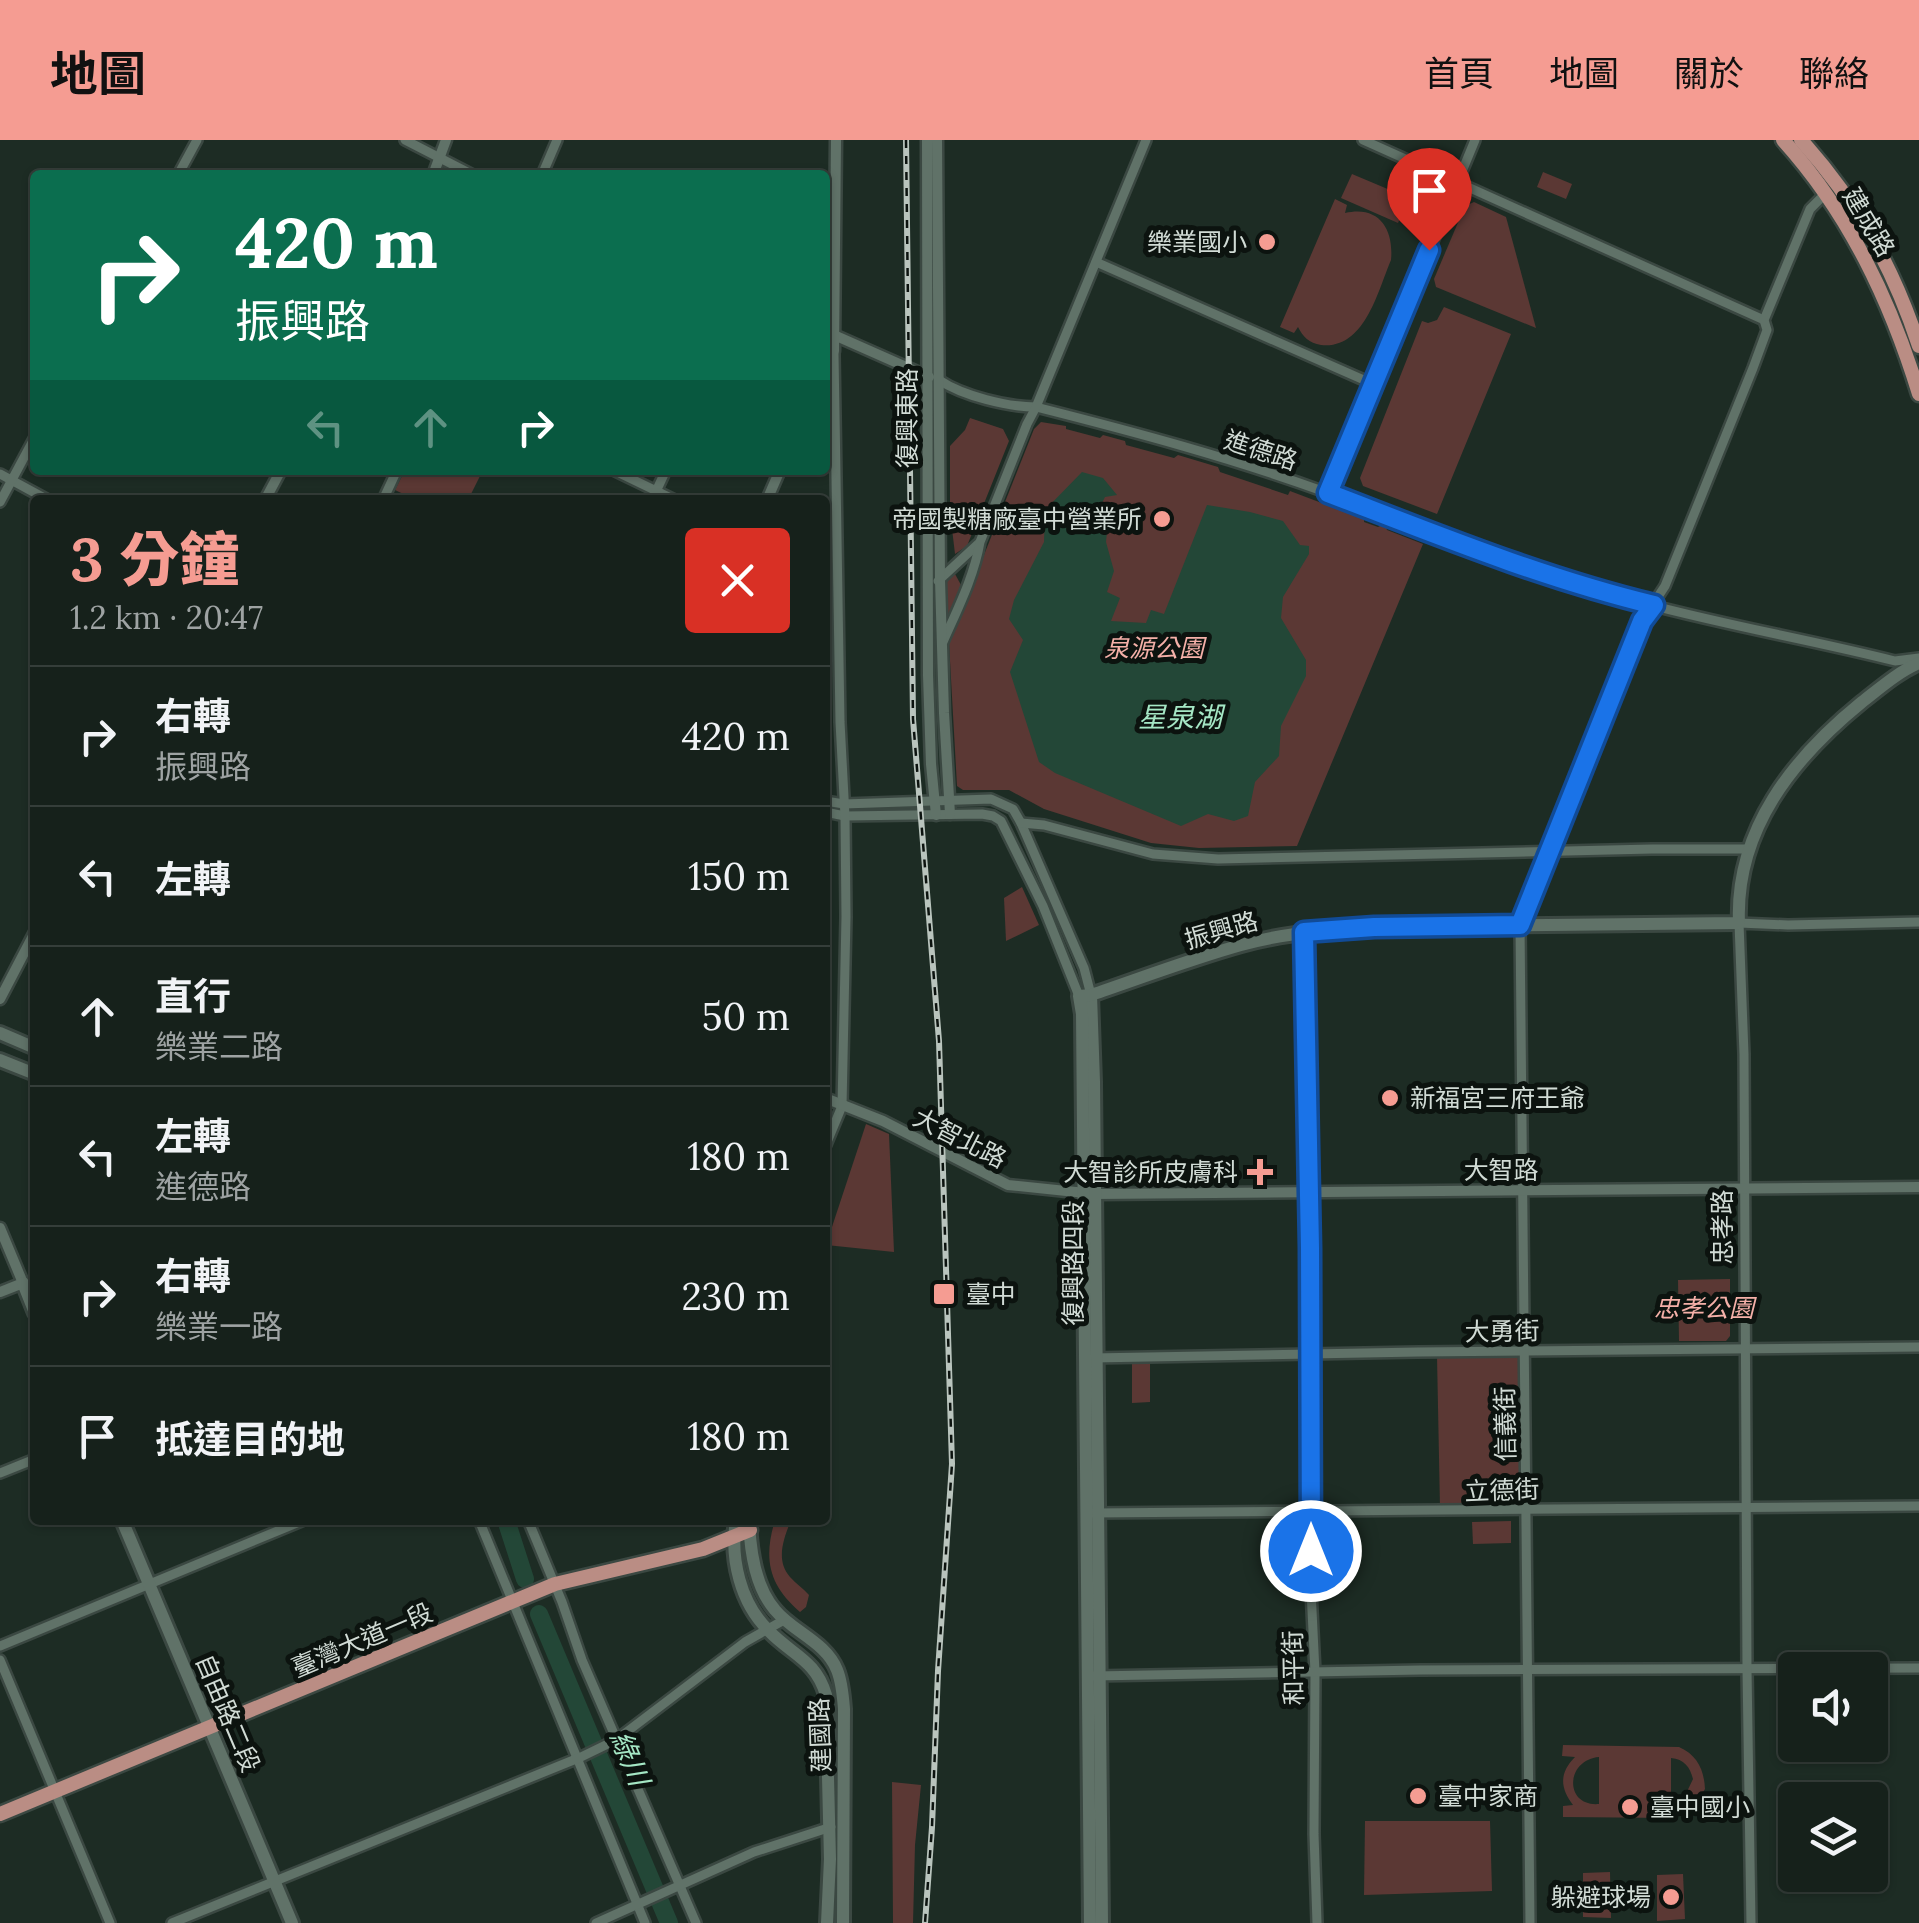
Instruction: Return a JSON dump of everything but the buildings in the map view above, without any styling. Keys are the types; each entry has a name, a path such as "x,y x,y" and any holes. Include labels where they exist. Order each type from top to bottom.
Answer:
{"main road":[{"name":"建成路","path":"1783,140 1810,170 1849,228 1879,285 1919,394"},
{"name":"建成路","path":"1801,140 1870,232 1892,275 1919,346"},
{"name":"忠孝路","path":"1739,922 1743,869 1770,803 1799,762 1853,710 1919,661"},
{"name":"振興路","path":"1085,995 1241,945 1304,932 1374,927 1739,922"},
{"name":"復興路四段","path":"1085,995 1082,1014 1089,1193 1093,1676 1090,1923"},
{"path":"0,1032 30,1046"},
{"path":"0,1060 30,1072"},
{"name":"自由路二段","path":"124,1525 292,1923"},
{"name":"建國路","path":"735,1525 733,1538 742,1586 767,1630 811,1665 823,1686 843,1923"},
{"name":"臺灣大道一段","path":"0,1814 551,1585 704,1549 733,1538 749,1525"},
{"name":"建國路","path":"749,1525 762,1587 772,1607 820,1647 837,1669 844,1708 827,1923"},
{"name":"復興路四段","path":"1093,1676 1102,1923"}],"street":[{"path":"181,170 197,140"},
{"path":"405,140 464,170"},
{"path":"435,170 446,140"},
{"path":"544,170 557,140"},
{"path":"830,305 836,140"},
{"name":"復興東路","path":"927,140 928,709 936,815"},
{"name":"復興東路","path":"937,140 941,646 950,814"},
{"path":"941,646 1027,424 1146,140"},
{"path":"1363,140 1764,320"},
{"path":"1328,493 1475,140"},
{"path":"1520,925 1642,621 1671,571 1753,368 1767,330 1764,320 1810,209 1826,194"},
{"path":"1096,262 1374,384"},
{"name":"進德路","path":"830,332 950,388 1189,448 1328,493 1460,544 1609,594 1755,630 1895,660 1919,661"},
{"path":"830,336 834,352 846,917 842,1106 830,1134"},
{"path":"830,360 834,352"},
{"path":"0,502 30,447"},
{"path":"0,474 39,495"},
{"path":"621,475 652,495"},
{"path":"928,591 980,542"},
{"name":"復興路四段","path":"830,811 983,799 1013,809 1084,968 1085,995"},
{"name":"復興路四段","path":"830,803 844,810 988,814 1001,821 1085,995"},
{"path":"1022,822 1153,854 1218,859 1749,850"},
{"path":"1739,922 1919,922"},
{"name":"忠孝路","path":"1739,922 1744,1054 1751,1923"},
{"name":"信義街","path":"1520,925 1530,1923"},
{"name":"和平街","path":"1304,932 1317,1923"},
{"path":"0,999 30,942"},
{"name":"大智北路","path":"830,1100 894,1126 1008,1185 1089,1193"},
{"name":"大智路","path":"1089,1193 1919,1187"},
{"path":"0,1228 29,1281 0,1292"},
{"name":"大勇街","path":"1090,1358 1919,1348"},
{"path":"0,1473 30,1461"},
{"name":"立德街","path":"1092,1513 1919,1506"},
{"path":"0,1646 292,1525"},
{"path":"481,1525 516,1600 641,1904 645,1923"},
{"path":"530,1525 611,1742 696,1923"},
{"path":"172,1923 579,1758 611,1742 745,1642 784,1620"},
{"path":"0,1660 110,1923"},
{"path":"1093,1676 1919,1668"},
{"path":"596,1923 754,1852 837,1826"}],"green space":[{"path":"1543,172 1572,184 1566,199 1537,187"},
{"path":"1352,174 1409,198 1398,223 1341,198"},
{"path":"1335,199 1347,205 1345,213 1367,213 1382,222 1390,238 1391,260 1368,316 1359,328 1336,344 1321,345 1307,339 1298,327 1294,333 1280,327"},
{"path":"1474,202 1506,217 1536,328 1436,287 1434,279 1465,206"},
{"path":"1444,307 1511,334 1437,514 1363,486 1360,478 1422,321 1437,320"},
{"path":"970,418 1003,429 1009,441 967,546 955,554 950,512 950,446"},
{"name":"泉源公園","path":"1041,422 1218,467 1220,472 1288,495 1290,491 1423,544 1297,846 1199,848 1151,843 1044,809 1009,790 963,790 957,786 949,643 1034,429"},
{"path":"402,475 480,475 470,495 406,495 395,490"},
{"path":"955,574 961,585 946,617 944,583"},
{"path":"1022,887 1039,925 1006,941 1004,898"},
{"path":"866,1124 889,1134 894,1252 830,1245 830,1233"},
{"name":"忠孝公園","path":"1730,1279 1730,1336 1726,1341 1679,1341 1678,1280"},
{"path":"1520,1354 1523,1506 1440,1508 1437,1356"},
{"path":"1132,1363 1150,1363 1150,1402 1132,1403"},
{"path":"1511,1521 1511,1543 1473,1544 1472,1522"},
{"path":"774,1525 789,1525 782,1556 785,1570 809,1595 800,1612 775,1582 769,1547"},
{"path":"1563,1745 1679,1747 1698,1764 1705,1789 1691,1807 1671,1818 1563,1817 1563,1806 1573,1805 1563,1781 1575,1757 1562,1756","holes":["1599,1757 1599,1804 1588,1803 1575,1791 1575,1774 1588,1760","1671,1758 1686,1764 1693,1779 1683,1800 1671,1805"]},
{"path":"892,1782 921,1785 913,1923 893,1923"},
{"path":"1365,1821 1490,1821 1492,1891 1364,1895"},
{"path":"1610,1872 1611,1918 1583,1917 1583,1873"},
{"name":"躲避球場","path":"1683,1874 1685,1919 1657,1921 1657,1875"}],"water":[{"name":"星泉湖","path":"1082,472 1103,478 1117,495 1105,497 1101,505 1109,512 1106,542 1114,571 1107,592 1120,598 1111,621 1146,623 1151,610 1164,614 1207,505 1283,521 1300,545 1309,546 1309,554 1283,597 1281,618 1306,660 1306,676 1281,726 1279,756 1255,782 1248,816 1234,821 1208,814 1181,826 1055,773 1039,762 1010,672 1023,640 1009,619 1014,600 1044,542 1045,510"}],"waterway":[{"name":"綠川","path":"508,1525 525,1579"},
{"name":"綠川","path":"539,1614 669,1923"}],"railway":[{"path":"906,140 913,719 939,1041 952,1464 925,1923"}],"place":[{"name":"樂業國小","path":"1267,242"},
{"name":"帝國製糖廠臺中營業所","path":"1162,519"},
{"name":"新福宮三府王爺","path":"1390,1098"},
{"name":"大智診所皮膚科","path":"1260,1172"},
{"name":"臺中","path":"944,1294"},
{"name":"臺中家商","path":"1418,1796"},
{"name":"臺中國小","path":"1630,1807"},
{"name":"躲避球場","path":"1671,1897"}],"route":[{"path":"1311,1551 1304,932 1520,925 1642,621 1654,605 1460,544 1328,493 1429,250"}]}
